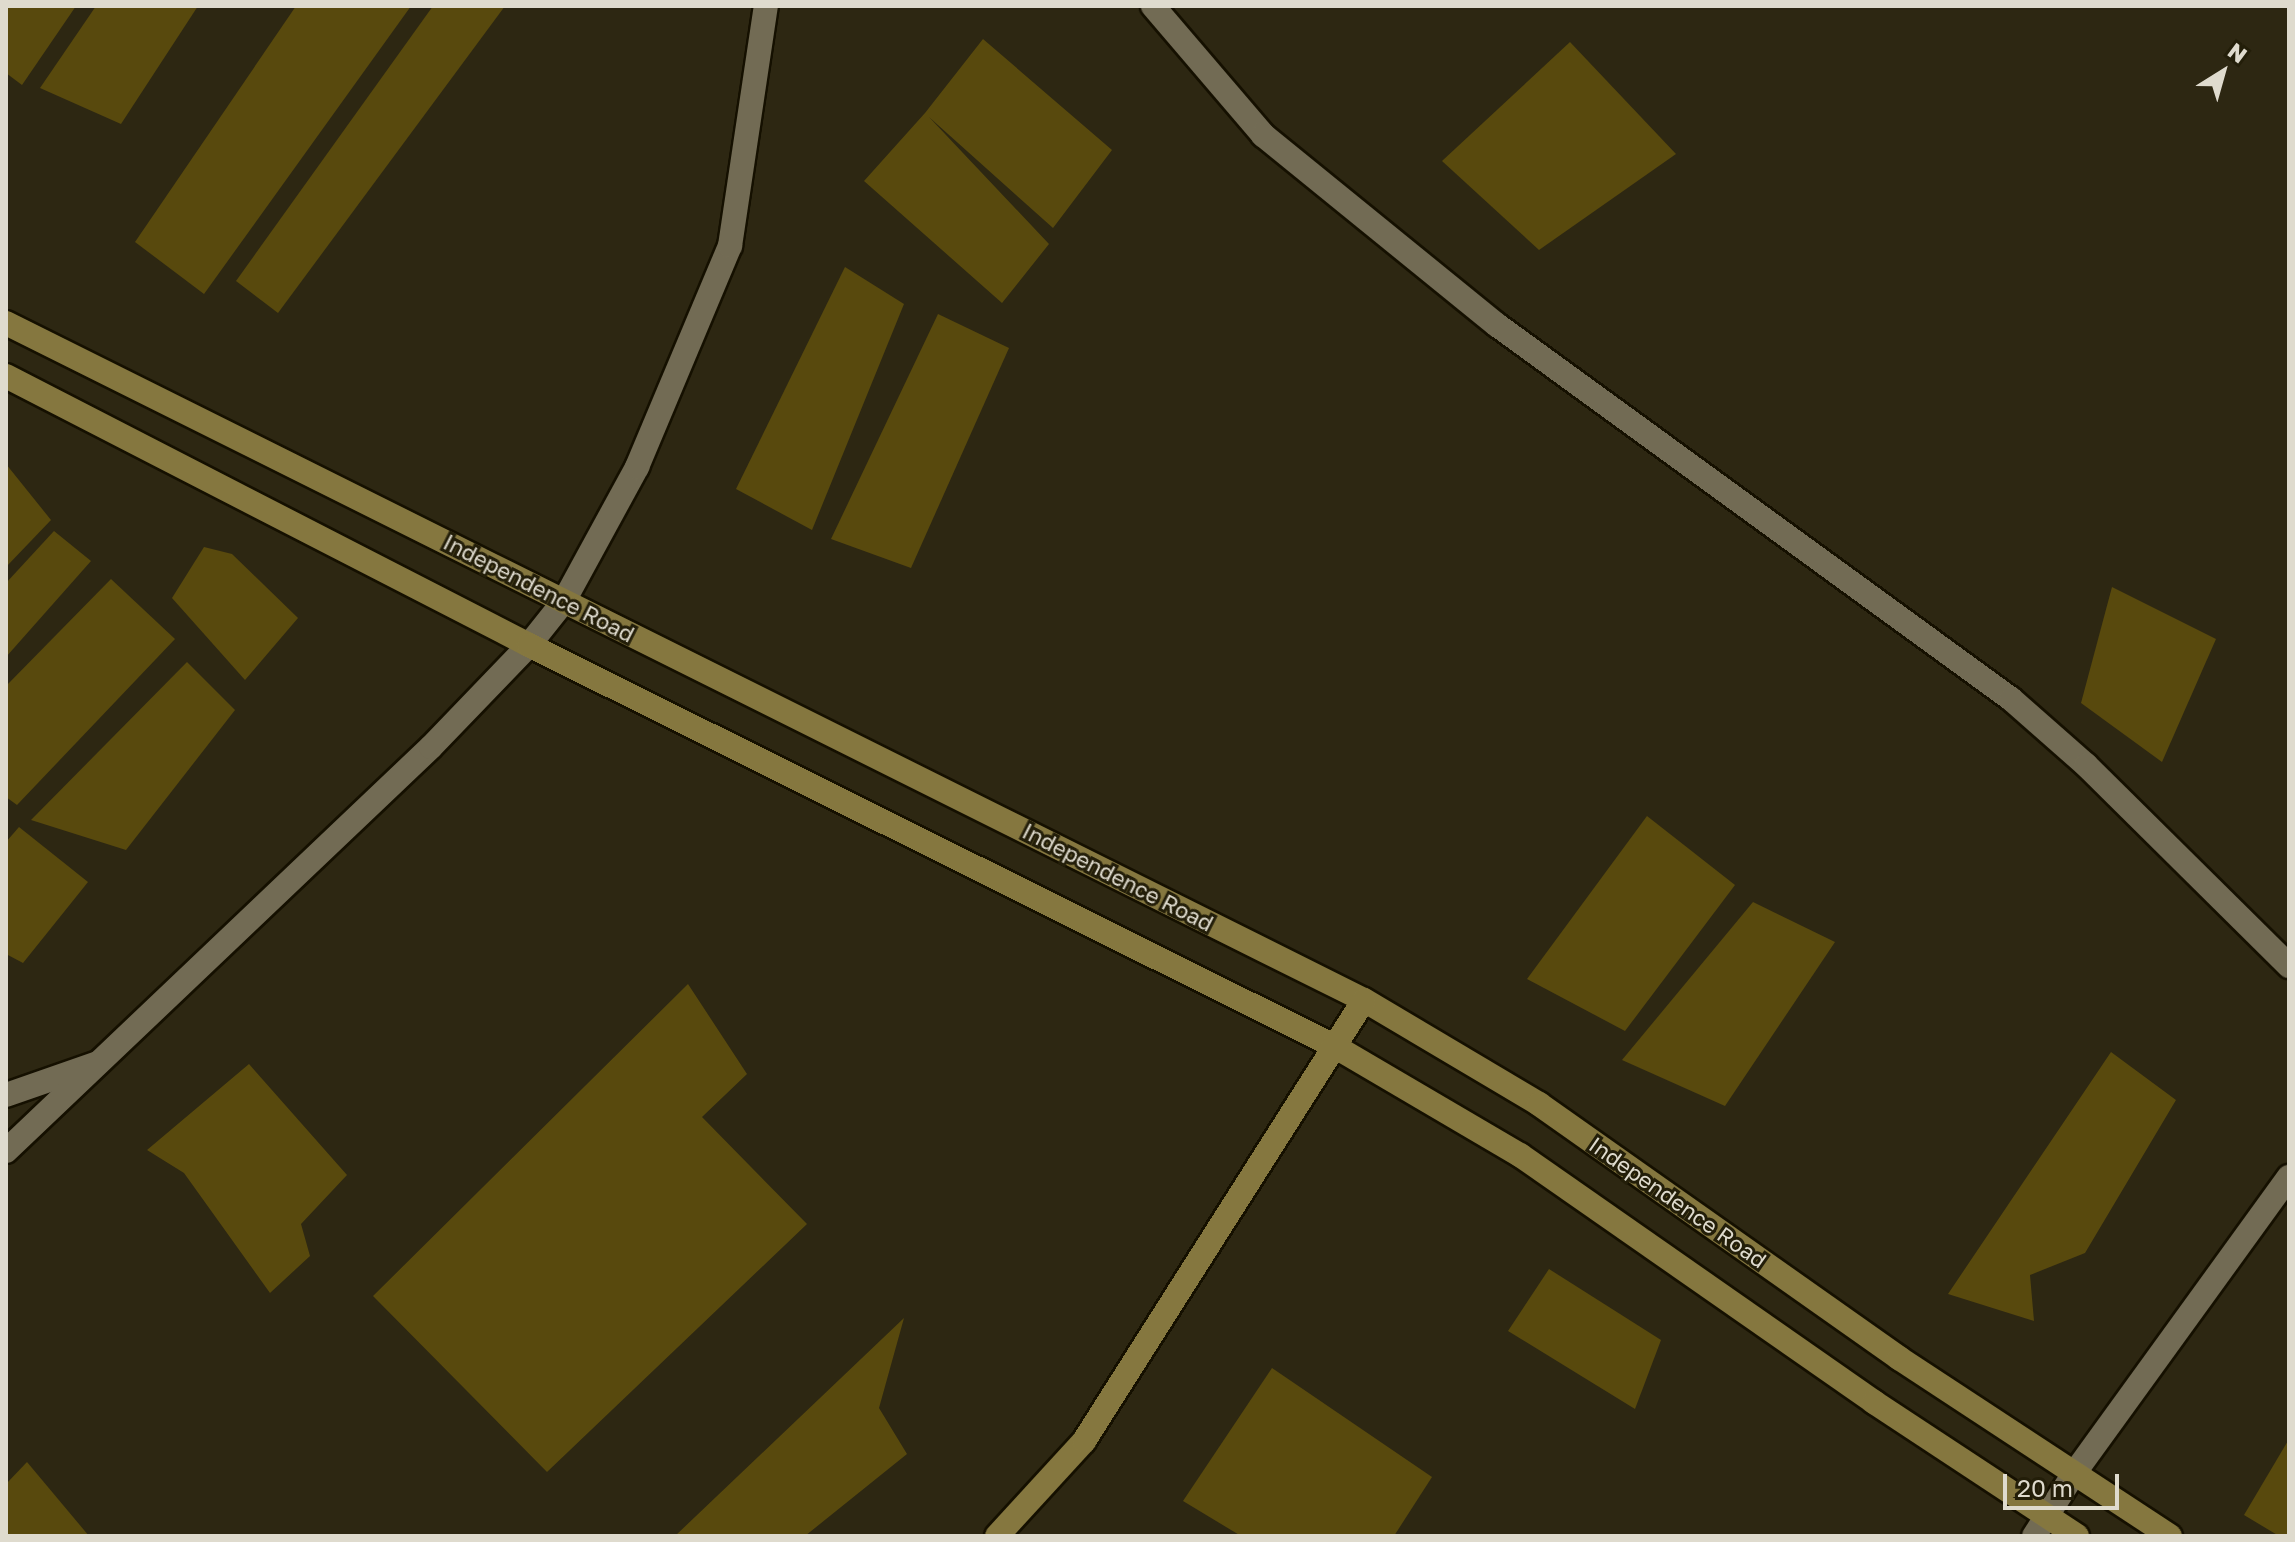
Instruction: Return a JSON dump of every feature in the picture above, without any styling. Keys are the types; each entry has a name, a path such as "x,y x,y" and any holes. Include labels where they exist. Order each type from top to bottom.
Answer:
{"main road":[{"name":"Independence Road","path":"6,323 1364,1000 1539,1104 1886,1349 2170,1536"},
{"path":"6,376 529,645 1334,1046 1520,1155 1874,1402 2040,1526 2077,1536"},
{"path":"997,1536 1084,1441 1364,1000"}],"street":[{"path":"6,1151 106,1060 431,747 529,645 564,601 637,467 730,246 766,6"},
{"path":"1153,6 1263,135 1497,325 2011,699 2086,765 2289,966"},
{"path":"6,1095 106,1060"},
{"path":"2040,1526 2073,1475 2289,1177"}],"building":[{"path":"6,6 76,6 22,85 6,73"},
{"path":"96,6 198,6 121,124 40,88"},
{"path":"296,6 411,6 204,294 135,242"},
{"path":"433,6 505,6 278,313 236,281"},
{"path":"983,39 1112,150 1053,228 929,117 1049,244 1002,303 864,181 925,113"},
{"path":"1570,42 1676,154 1539,250 1442,161"},
{"path":"845,267 904,304 812,530 736,489"},
{"path":"938,314 1009,348 911,568 831,539"},
{"path":"6,464 51,520 6,567"},
{"path":"54,531 91,561 6,657 6,583"},
{"path":"204,547 232,554 298,618 245,680 172,598"},
{"path":"111,579 175,639 17,805 6,797 6,686"},
{"path":"2112,587 2216,639 2162,762 2081,703"},
{"path":"187,662 235,710 126,850 31,820"},
{"path":"1647,816 1735,885 1625,1031 1527,979"},
{"path":"19,827 88,882 23,963 6,954 6,842"},
{"path":"1753,902 1835,942 1725,1106 1622,1060"},
{"path":"688,984 747,1074 702,1117 807,1224 547,1472 373,1296"},
{"path":"2111,1052 2176,1100 2085,1253 2030,1275 2034,1321 1948,1294"},
{"path":"249,1064 347,1175 301,1224 310,1256 270,1293 184,1173 147,1150"},
{"path":"1549,1269 1661,1340 1635,1409 1508,1331"},
{"path":"904,1318 879,1408 907,1454 805,1536 675,1536"},
{"path":"1272,1368 1432,1477 1394,1536 1241,1536 1183,1501"},
{"path":"2289,1439 2289,1536 2279,1536 2244,1515"},
{"path":"27,1462 89,1536 6,1536 6,1484"}]}
